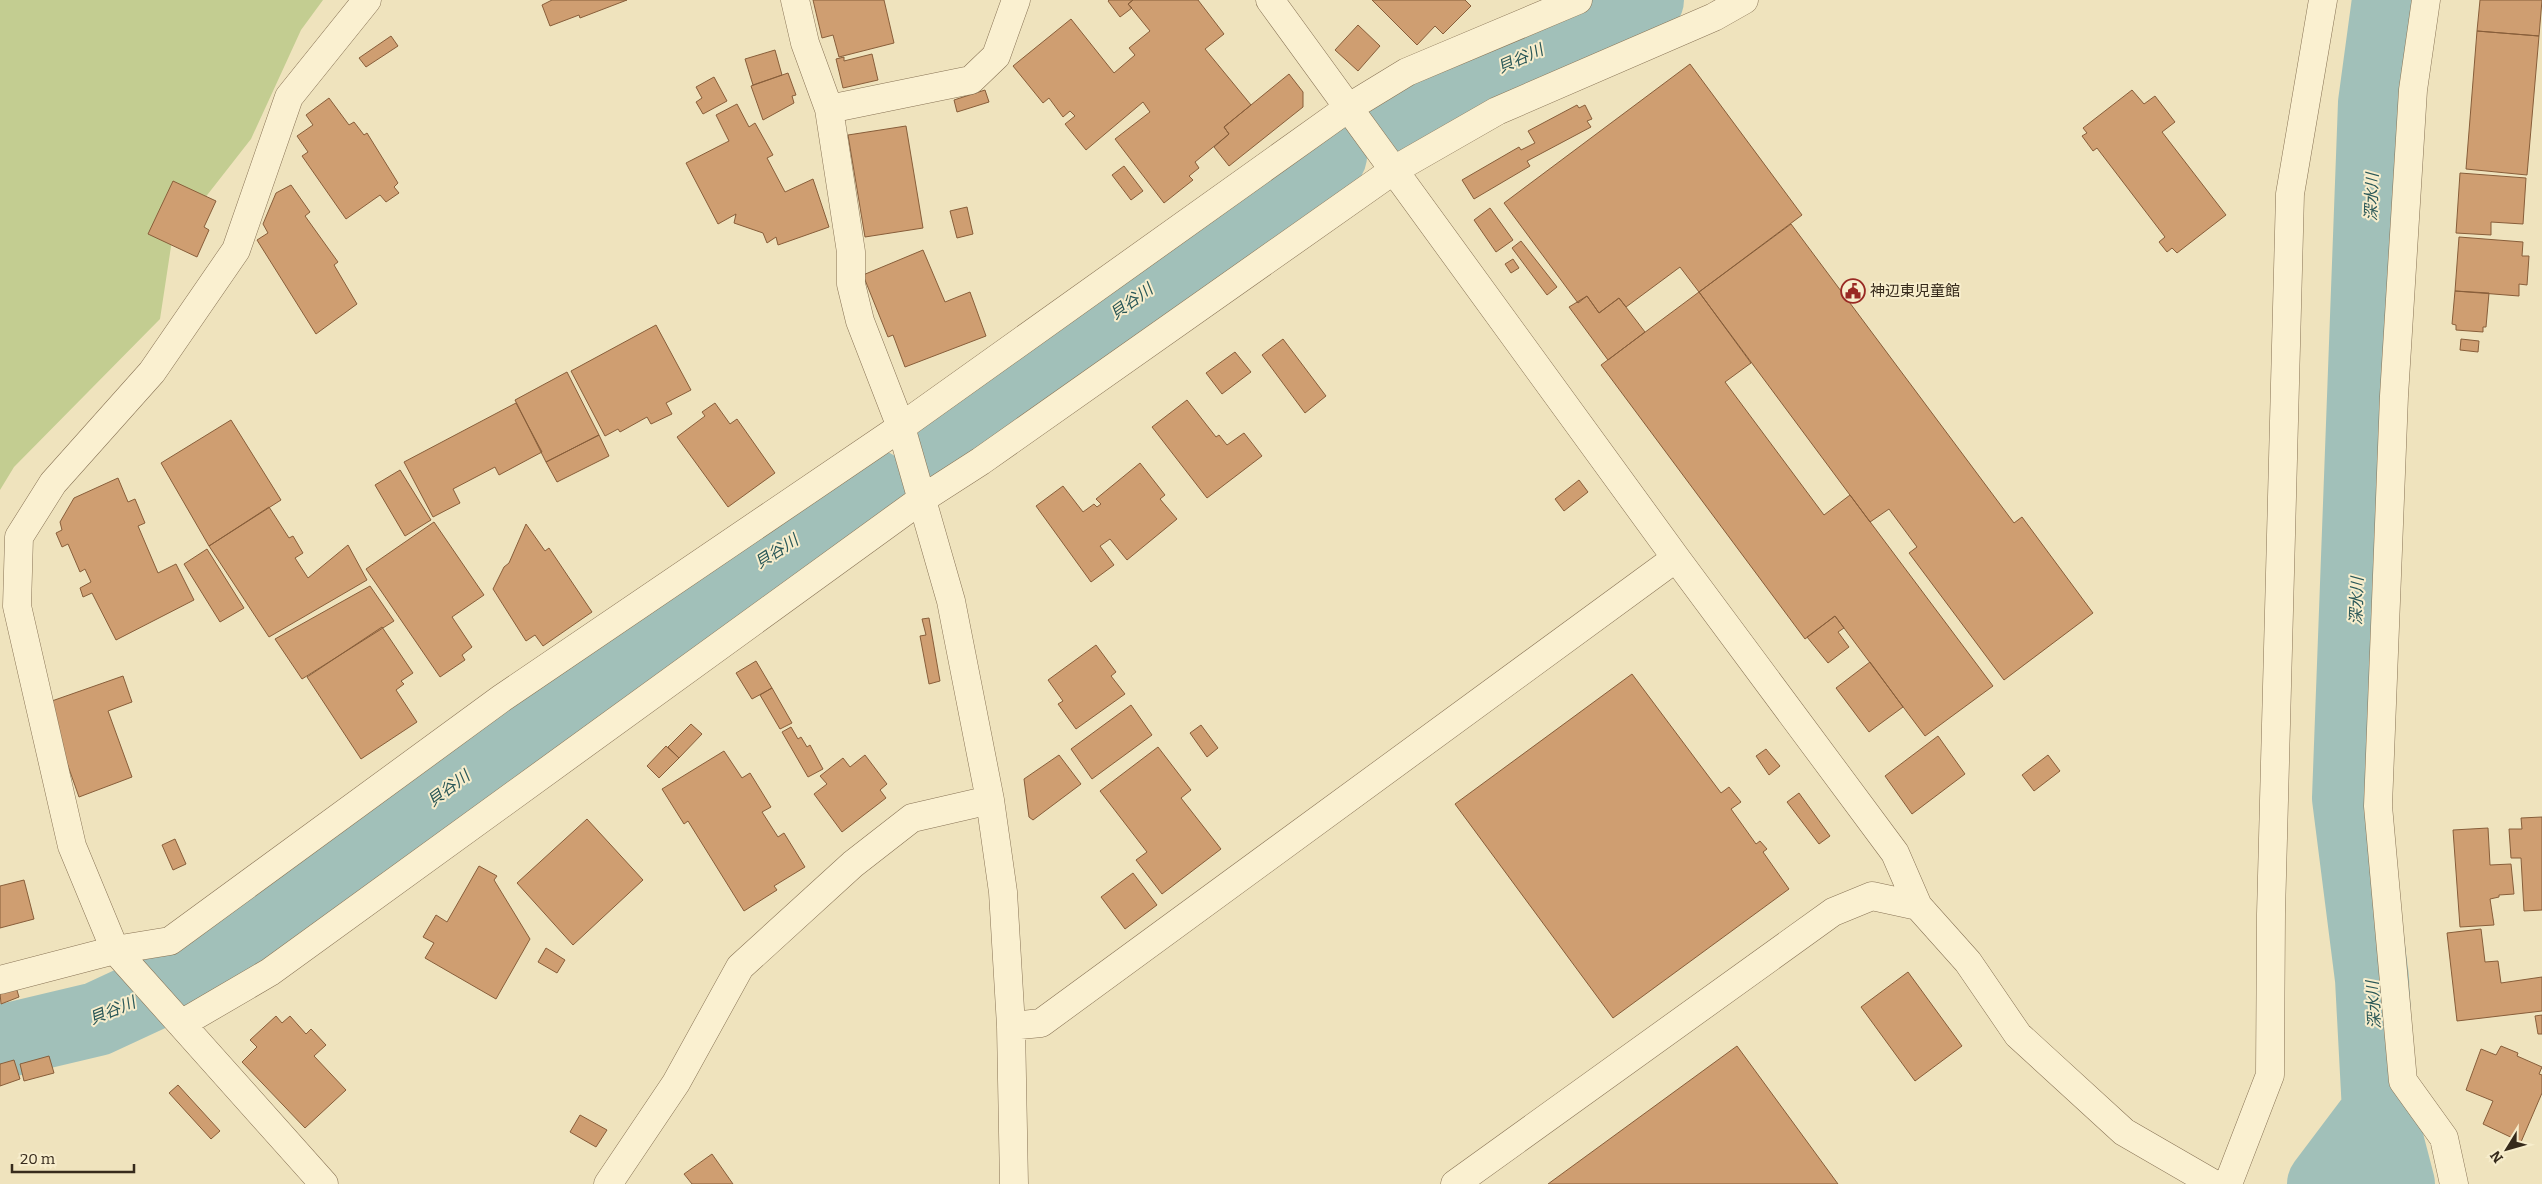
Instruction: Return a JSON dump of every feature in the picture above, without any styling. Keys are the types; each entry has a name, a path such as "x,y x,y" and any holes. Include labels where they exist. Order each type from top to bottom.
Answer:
{"street":[{"path":"324,1184 115,950 72,846 18,606 19,537 53,483 152,372 236,250 289,97 367,0"},
{"path":"795,0 805,43 829,109 851,252 851,284 860,321 901,427 951,601 990,800 1003,892 1011,1026 1014,1184"},
{"path":"829,109 971,80 996,56 1016,0"},
{"path":"1270,0 1676,558 1895,853 1918,906 1968,962 2018,1035 2124,1132 2214,1184"},
{"path":"0,980 115,950 170,942 502,698 901,427 1348,108 1407,72 1578,0"},
{"path":"174,1017 270,972 922,499 981,461 1394,170 1497,111 1714,17 1744,0"},
{"path":"2228,1184 2270,1075 2270,914 2290,194 2323,0"},
{"path":"2426,0 2413,90 2395,386 2378,806 2403,1080 2444,1138 2454,1184"},
{"path":"1011,1026 1040,1023 1676,558"},
{"path":"608,1184 676,1083 740,966 853,864 912,818 990,800"},
{"path":"1456,1184 1833,912 1872,896 1918,906"}],"green space":[{"path":"0,0 323,0 301,30 251,139 172,240 160,319 14,467 0,490"}],"building":[{"path":"552,0 627,0 580,18 579,15 550,26 542,5"},
{"path":"813,0 884,0 894,43 839,57 833,35 822,38"},
{"path":"1109,0 1133,0 1128,4 1132,8 1120,17"},
{"path":"1133,0 1198,0 1224,34 1205,49 1251,105 1224,127 1229,134 1195,162 1199,168 1189,176 1193,180 1164,203 1115,139 1150,112 1143,102 1086,150 1065,124 1075,116 1070,111 1063,117 1049,98 1043,103 1013,66 1071,19 1114,73 1135,55 1129,48 1150,31 1128,4"},
{"path":"1372,0 1465,0 1471,6 1443,34 1435,26 1417,45"},
{"path":"2480,0 2542,0 2539,36 2477,31"},
{"path":"1358,25 1380,46 1358,71 1335,50"},
{"path":"2477,31 2539,36 2527,175 2466,169"},
{"path":"391,36 398,46 366,67 359,58"},
{"path":"775,50 782,75 753,85 745,59"},
{"path":"872,54 878,80 843,88 836,59 844,57 844,61"},
{"path":"1690,64 1802,215 1699,292 1680,267 1626,307 1619,298 1599,313 1587,296 1578,303 1504,203"},
{"path":"788,73 796,95 792,96 794,103 763,120 751,86"},
{"path":"1289,74 1303,92 1303,107 1229,166 1214,147 1229,134 1224,127"},
{"path":"714,77 727,101 703,114 696,102 702,98 696,87"},
{"path":"985,90 989,102 957,112 954,100"},
{"path":"2132,90 2144,104 2155,96 2175,122 2162,132 2226,215 2177,253 2172,248 2167,252 2159,242 2165,237 2097,148 2093,151 2082,136 2087,133 2083,128"},
{"path":"329,98 349,125 354,122 364,135 367,133 398,183 394,187 399,193 386,202 380,195 346,219 302,156 308,152 297,136 313,125 306,115"},
{"path":"737,104 749,127 755,123 773,155 767,158 785,192 813,179 829,227 778,245 776,237 767,243 763,233 734,223 736,214 718,224 686,163 729,141 716,115"},
{"path":"1577,105 1579,108 1585,105 1592,119 1587,121 1591,127 1527,161 1530,166 1474,199 1462,180 1519,147 1521,150 1535,143 1528,131"},
{"path":"906,126 923,228 865,237 848,135"},
{"path":"1124,166 1143,191 1131,200 1112,175"},
{"path":"2460,173 2526,178 2523,224 2491,222 2491,235 2456,233"},
{"path":"173,181 216,201 204,227 209,230 197,257 148,234"},
{"path":"291,185 310,212 305,216 338,262 334,265 357,304 316,334 257,240 268,233 263,224 276,193"},
{"path":"967,207 973,234 957,238 950,211"},
{"path":"1490,208 1513,240 1496,252 1474,220"},
{"path":"1791,224 2014,523 2022,517 2093,613 2004,680 1909,553 1917,547 1889,509 1870,522 1699,292"},
{"path":"2459,237 2523,242 2522,256 2529,256 2527,285 2519,284 2519,296 2455,291"},
{"path":"1521,241 1557,287 1547,295 1512,248"},
{"path":"923,250 945,302 970,292 986,336 905,367 893,335 888,337 863,275"},
{"path":"1513,259 1519,268 1511,273 1505,264"},
{"path":"2455,291 2489,293 2486,327 2483,327 2483,332 2456,330 2456,325 2452,324"},
{"path":"1699,292 1751,363 1725,382 1824,515 1850,495 1993,686 1925,736 1835,616 1805,639 1601,365"},
{"path":"1587,296 1599,313 1619,298 1645,332 1608,360 1569,307"},
{"path":"656,325 691,390 666,403 672,414 651,424 647,417 620,432 618,429 605,436 571,371"},
{"path":"1283,339 1326,396 1305,413 1262,355"},
{"path":"2461,339 2479,341 2478,352 2460,350"},
{"path":"1235,352 1251,372 1222,394 1206,373"},
{"path":"567,372 599,435 546,462 515,400"},
{"path":"1187,400 1216,437 1219,435 1227,445 1244,433 1262,456 1207,498 1152,427"},
{"path":"516,403 542,452 499,475 495,467 453,489 460,503 433,517 404,462"},
{"path":"715,403 730,424 737,419 775,473 728,507 677,437 705,416 702,412"},
{"path":"231,420 281,500 209,546 161,463"},
{"path":"599,435 609,456 557,482 546,462"},
{"path":"1140,463 1165,495 1160,499 1177,519 1127,560 1110,539 1100,546 1114,565 1091,582 1036,506 1063,486 1083,512 1094,504 1097,507 1101,504 1096,499"},
{"path":"400,470 431,520 405,536 375,485"},
{"path":"118,478 128,502 135,499 145,523 138,526 158,573 176,564 194,600 116,640 92,593 83,597 80,588 91,582 85,569 80,572 68,544 62,547 56,533 62,530 60,522 74,498"},
{"path":"1579,480 1588,492 1564,511 1555,499"},
{"path":"269,507 289,538 293,536 303,553 295,558 308,578 348,545 367,580 269,637 209,546"},
{"path":"434,522 484,595 452,617 472,647 462,655 465,660 440,677 366,569"},
{"path":"526,524 545,551 549,548 592,612 543,646 535,635 526,641 493,589 504,567 509,563"},
{"path":"207,549 244,608 220,622 184,564"},
{"path":"370,586 394,621 302,679 275,639"},
{"path":"1835,616 1844,628 1838,632 1849,647 1828,663 1807,637"},
{"path":"929,618 940,681 929,684 920,636 926,635 922,619"},
{"path":"382,627 413,673 401,681 404,684 396,690 417,722 361,759 307,677"},
{"path":"1096,645 1116,672 1111,676 1125,694 1076,729 1058,704 1063,701 1048,680"},
{"path":"756,661 772,688 752,699 736,673"},
{"path":"1870,662 1903,707 1869,732 1836,688"},
{"path":"1632,674 1721,793 1729,787 1741,802 1731,809 1756,844 1760,841 1767,849 1763,852 1789,889 1613,1018 1455,804"},
{"path":"123,676 132,702 108,711 132,777 79,797 55,729 49,702"},
{"path":"772,688 792,723 780,729 760,695"},
{"path":"1131,705 1152,735 1092,779 1071,749"},
{"path":"691,724 702,734 679,758 668,747"},
{"path":"1201,725 1218,748 1207,757 1190,733"},
{"path":"791,727 798,739 801,737 807,747 810,745 823,769 808,777 782,732"},
{"path":"1938,736 1965,774 1912,814 1885,776"},
{"path":"666,746 679,758 659,778 647,766"},
{"path":"1158,747 1191,790 1181,798 1221,849 1162,894 1136,860 1147,852 1100,791"},
{"path":"1766,749 1780,766 1769,775 1756,756"},
{"path":"724,751 742,778 750,773 771,807 762,812 778,837 784,833 805,867 774,886 777,890 744,911 688,821 684,824 662,789"},
{"path":"865,755 887,784 880,790 886,798 842,832 814,794 827,784 820,776 843,758 850,767"},
{"path":"1059,755 1081,784 1033,820 1029,817 1024,779"},
{"path":"2048,755 2060,771 2034,791 2022,775"},
{"path":"1799,793 1830,836 1819,844 1787,802"},
{"path":"2542,817 2542,910 2524,911 2521,858 2511,858 2509,829 2522,829 2521,818"},
{"path":"587,819 643,880 573,945 517,883"},
{"path":"2488,828 2490,865 2511,864 2514,894 2499,895 2499,897 2490,899 2494,925 2460,927 2453,830"},
{"path":"175,839 186,864 173,870 162,845"},
{"path":"479,866 497,876 494,880 530,939 496,999 425,958 434,943 423,937 436,915 447,922"},
{"path":"1133,873 1157,905 1125,929 1101,897"},
{"path":"24,880 34,919 0,928 0,886"},
{"path":"2481,929 2485,962 2498,961 2501,983 2542,977 2542,1011 2457,1021 2447,933"},
{"path":"546,948 565,960 557,973 538,962"},
{"path":"1908,972 1962,1046 1915,1081 1861,1007"},
{"path":"16,987 19,997 1,1004 0,993"},
{"path":"2542,1015 2542,1034 2538,1034 2535,1016"},
{"path":"276,1016 282,1023 290,1016 306,1034 311,1029 326,1045 314,1056 346,1090 305,1128 242,1062 257,1047 250,1040"},
{"path":"1737,1046 1838,1184 1548,1184"},
{"path":"2501,1046 2518,1053 2517,1056 2542,1067 2539,1074 2542,1075 2542,1093 2521,1142 2483,1124 2493,1101 2466,1090 2481,1049 2496,1055"},
{"path":"49,1056 54,1073 24,1081 20,1064"},
{"path":"14,1060 20,1079 0,1086 0,1064"},
{"path":"178,1085 220,1131 211,1139 169,1093"},
{"path":"580,1115 607,1130 596,1147 570,1132"},
{"path":"712,1154 733,1184 692,1184 684,1174"}],"waterway":[{"name":"貝谷川","path":"1393,115 1647,0"},
{"name":"深水川","path":"2389,0 2375,103 2349,798 2372,979 2379,1111 2398,1184"},
{"name":"貝谷川","path":"932,447 1330,156"},
{"name":"貝谷川","path":"0,1042 97,1019 211,966 679,614 875,487"},
{"name":"深水川","path":"2324,1184 2379,1111"}],"place":[{"name":"神辺東児童館","path":"1853,291"}]}
